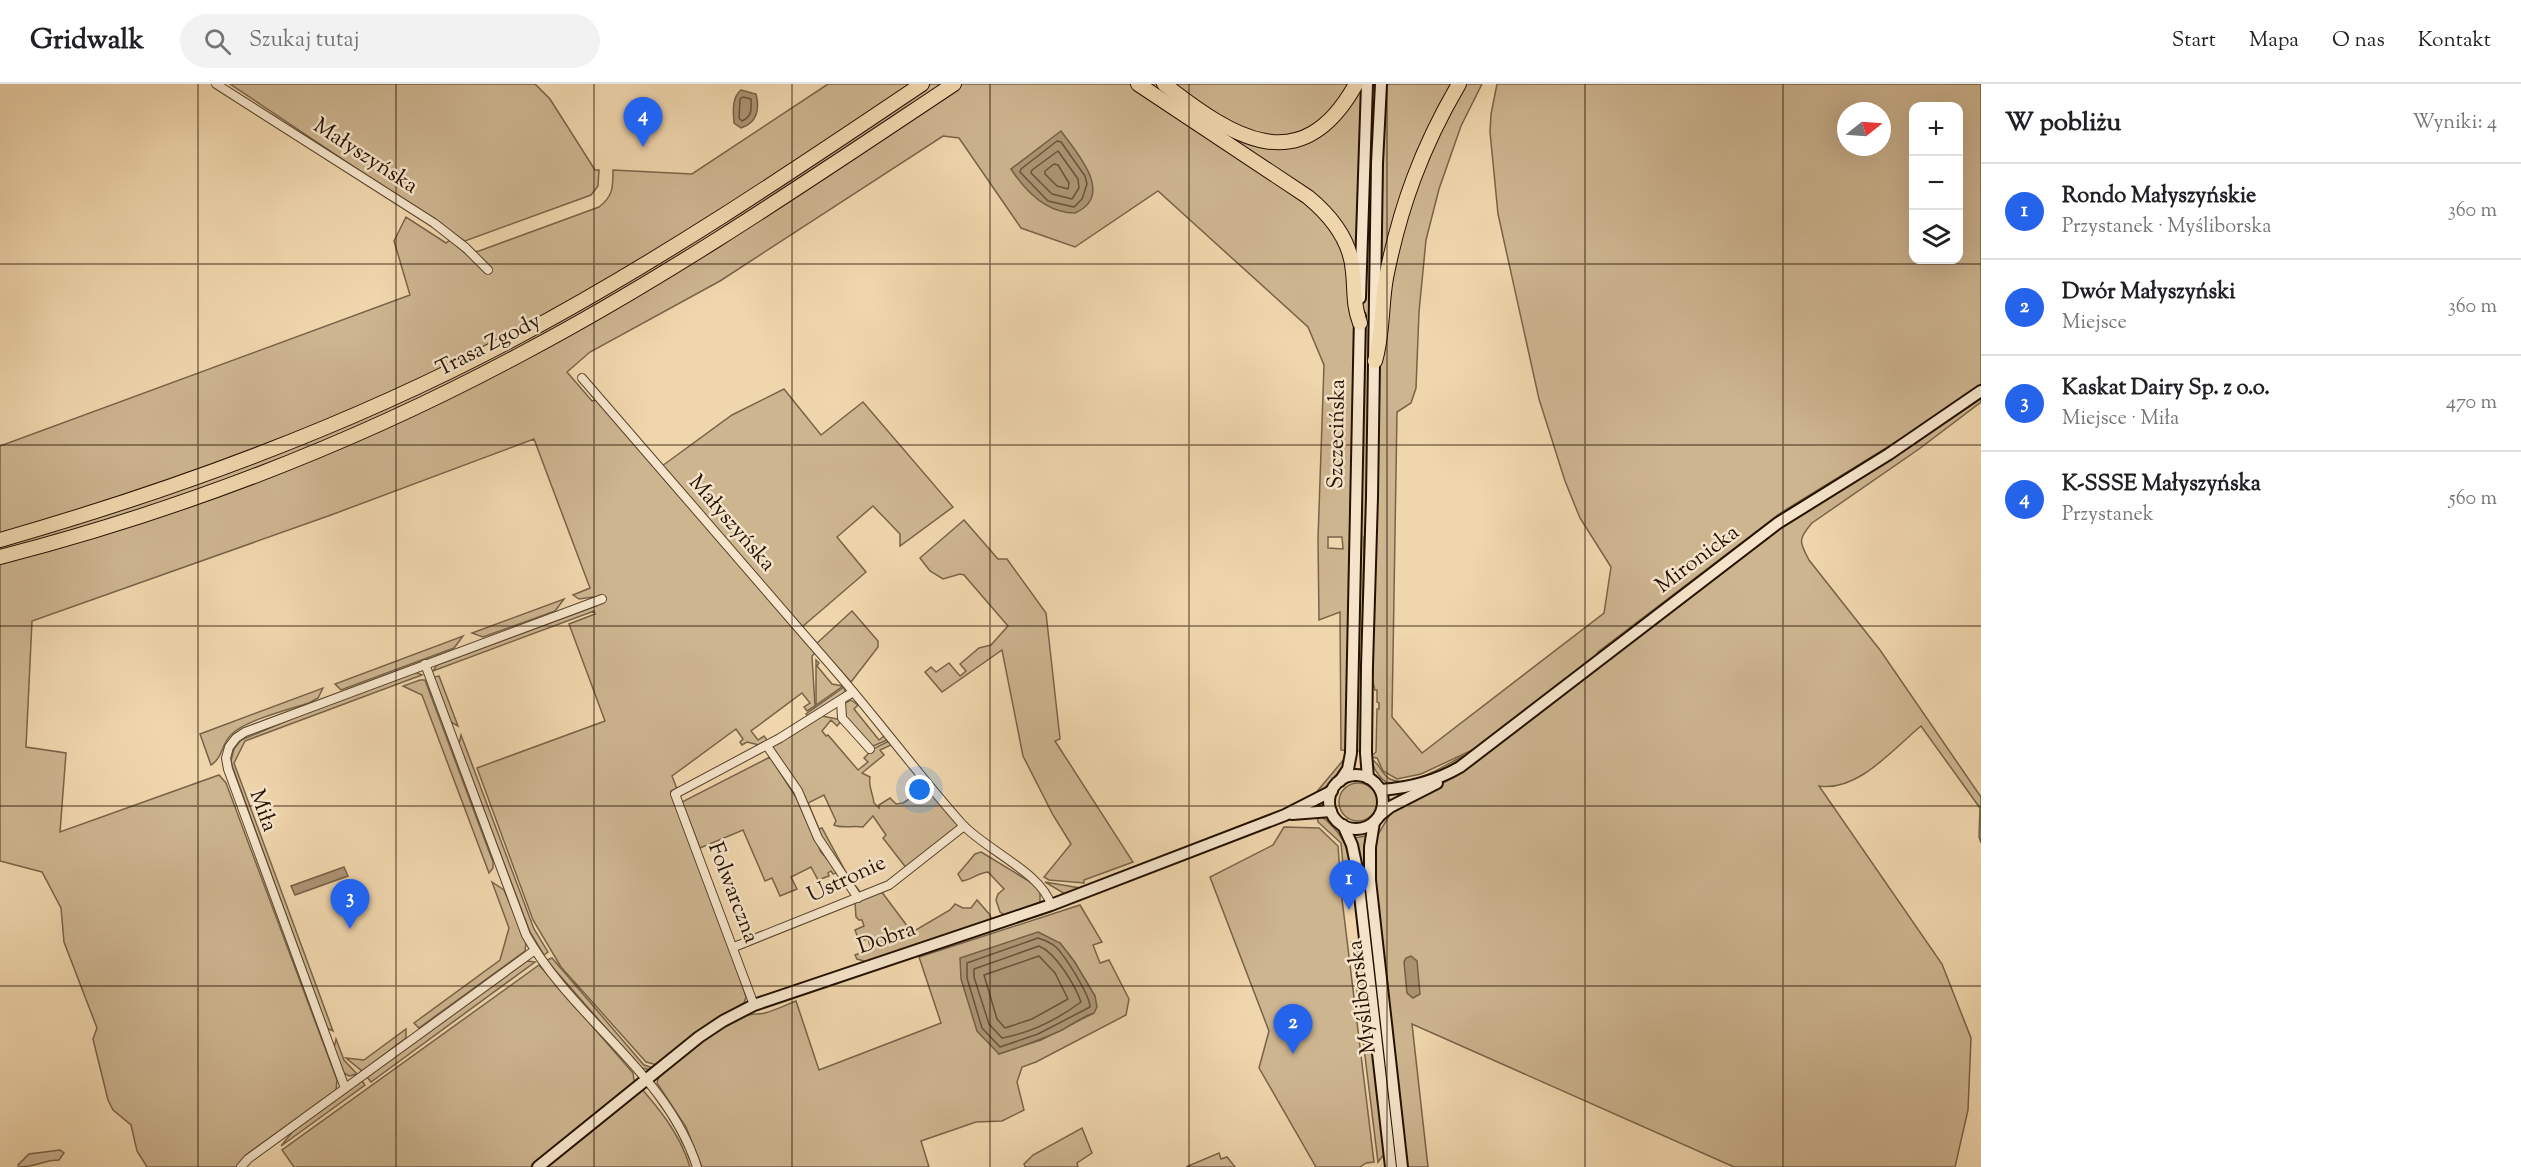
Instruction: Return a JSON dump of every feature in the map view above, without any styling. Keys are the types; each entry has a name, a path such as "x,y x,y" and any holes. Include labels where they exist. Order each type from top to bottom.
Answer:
{"highway":[{"name":"Trasa Zgody","path":"0,540 110,507 214,472 356,415 467,363 591,296 691,236 922,84"},
{"path":"1138,84 1308,197 1326,214 1344,238 1350,255 1354,307 1360,323"},
{"path":"1164,84 1238,134 1275,143 1301,139 1328,124 1340,111 1356,84"},
{"path":"1375,361 1380,343 1384,286 1404,201 1417,163 1459,84"},
{"name":"Trasa Zgody","path":"0,557 123,521 221,488 373,426 474,379 537,346 682,262 952,86"}],"main road":[{"name":"Szczecińska","path":"1340,781 1348,769 1351,753 1367,84"},
{"name":"Szczecińska","path":"1368,778 1365,748 1375,361 1377,174 1381,84"},
{"name":"Mironicka","path":"1377,819 1390,807 1427,789 1449,773 1778,523 1889,454 1981,391"},
{"name":"Mironicka","path":"1380,790 1405,788 1449,773"},
{"path":"1354,775 1368,778 1380,790 1383,799 1377,819 1359,829 1343,825 1331,811 1329,801 1332,791 1340,781 1354,775"},
{"name":"Dobra","path":"538,1167 711,1028 754,1005 1051,905 1285,814 1332,791"},
{"name":"Dobra","path":"1285,814 1331,811"},
{"name":"Myśliborska","path":"1377,819 1370,847 1370,880 1402,1167"},
{"name":"Myśliborska","path":"1343,825 1352,845 1357,869 1391,1167"}],"street":[{"name":"Małyszyńska","path":"216,84 434,223 466,248 488,270"},
{"name":"Małyszyńska","path":"582,378 853,692 964,826 1037,882 1047,892 1051,905"},
{"name":"Miła","path":"345,1088 235,790 226,764 227,753 236,738 245,732 603,599"},
{"path":"425,664 517,912 535,950 552,975 645,1080 677,1123 697,1167"},
{"path":"853,692 767,746 798,791 818,838 858,898"},
{"path":"841,701 842,718 870,749"},
{"name":"Folwarczna","path":"754,1005 675,794 767,746"},
{"name":"Ustronie","path":"734,948 889,885 964,826"},
{"path":"241,1167 248,1159 535,950"}],"shaded area":[{"path":"230,84 535,84 550,99 595,170 599,170 598,186 591,195 465,241"},
{"path":"828,84 1482,84 1461,126 1439,189 1426,240 1419,312 1416,388 1411,403 1397,412 1392,717 1422,753 1604,613 1611,567 1580,518 1565,481 1539,399 1498,214 1490,132 1497,84 1981,84 1981,385 1917,429 1782,512 1598,652 1594,659 1481,746 1421,774 1397,779 1383,771 1377,758 1370,757 1376,752 1377,709 1379,709 1377,690 1375,690 1371,675 1376,536 1364,537 1361,751 1341,750 1340,612 1319,620 1318,539 1324,365 1308,327 1158,191 1075,247 1021,228 959,138 943,136 720,281 590,352 567,372 592,401 596,400 815,653 812,656 815,706 807,711 804,707 810,703 802,693 751,731 758,740 764,736 767,740 759,745 747,742 742,745 740,742 743,739 736,729 672,776 677,789 671,791 730,947 746,997 744,1003 699,1031 657,1065 646,1062 561,967 533,920 477,768 605,721 569,624 595,614 594,611 433,671 437,665 596,606 593,597 579,599 573,595 590,588 534,439 331,515 32,621 26,747 66,753 60,832 219,775 226,783 337,1080 336,1090 246,1155 236,1167 147,1167 137,1151 131,1125 113,1110 108,1100 93,1039 97,1028 64,942 61,908 42,872 0,861 0,446 410,295 394,241 406,217 446,243 450,240 465,253 479,251 599,207 611,191 613,170 692,174","holes":["1328,537 1342,537 1343,549 1328,548"]},
{"path":"784,389 821,435 863,402 953,507 900,546 900,534 873,506 837,537 866,572 802,627 662,466 732,415"},
{"path":"1981,397 1981,402 1919,449 1812,523 1802,537 1803,549 1809,560 1880,650 1981,797 1981,843 1979,837 1980,808 1921,726 1887,757 1861,776 1833,786 1819,786 1942,964 1971,1038 1968,1110 1955,1167 1734,1167 1412,1024 1428,1167 1407,1167 1374,880 1376,838 1393,809 1454,777 1700,586 1795,518"},
{"path":"964,520 998,559 1007,559 1046,613 1060,739 1055,741 1133,862 1084,880 1084,883 1049,880 1044,877 1071,844 1053,815 1023,756 1002,650 942,692 925,672 931,667 936,672 949,663 960,676 966,671 960,664 979,648 991,645 1008,626 964,575 943,579 930,571 920,558"},
{"path":"564,599 555,611 483,637 472,633"},
{"path":"852,611 878,641 878,647 851,682 816,644"},
{"path":"463,636 454,648 341,690 335,684"},
{"path":"816,660 819,663 817,666 832,684 843,686 816,705"},
{"path":"415,672 422,675 245,741 234,763 333,1031 327,1028 231,761 234,749 241,740"},
{"path":"439,676 458,726 451,722 434,677"},
{"path":"425,680 493,862 493,868 489,873 422,695 403,686"},
{"path":"844,687 845,692 836,703 809,718 806,714"},
{"path":"323,688 318,698 309,703 267,716 237,730 228,739 218,759 211,765 200,734"},
{"path":"851,700 858,705 854,709 879,740 884,736 887,740 871,747 844,716 845,703"},
{"path":"822,716 842,720 837,726 831,720 822,731 858,770 868,762 864,758 873,749 889,741 891,745 880,750 884,755 862,773 870,777 874,803 879,808 879,805 890,798 896,804 903,803 927,788 958,826 907,869 883,838 886,835 873,816 863,827 837,826 834,825 836,821 824,795 808,803 819,829 822,828 848,876 861,893 858,894 831,855 771,746"},
{"path":"461,735 534,929 548,952 544,955 530,932 459,744"},
{"path":"770,757 801,805 821,852 837,870 837,873 833,874 831,871 828,873 829,876 818,880 811,867 791,877 797,889 780,896 772,878 765,881 743,830 700,848 682,802"},
{"path":"1465,757 1431,775 1395,785 1379,776 1371,759 1390,779 1407,781 1427,775"},
{"path":"1345,758 1344,764 1333,780 1314,795"},
{"path":"1358,783 1372,788 1377,802 1372,816 1358,821 1344,816 1339,802 1344,788"},
{"path":"1317,815 1326,819 1344,842 1350,859 1351,898 1346,898 1341,843 1318,822"},
{"path":"1284,827 1319,828 1338,846 1342,899 1374,1162 1360,1167 1316,1167 1259,1068 1269,1031 1210,877 1273,845"},
{"path":"1366,836 1364,875 1398,1167 1395,1167 1354,838"},
{"path":"981,852 1037,886 1040,890 1040,903 1006,916 1000,912 996,900 998,894 1004,889 988,872 962,881 958,874 975,854"},
{"path":"492,882 504,890 526,942 525,951 419,1028 414,1023 500,960 509,928"},
{"path":"1045,882 1080,888 1081,890 1065,894"},
{"path":"881,891 908,927 916,930 950,910 955,904 963,908 971,908 977,900 990,915 992,921 867,962 857,959 855,955 871,949 868,939 859,941 855,930 864,926 862,920 856,917 855,902"},
{"path":"1080,905 1102,942 1093,945 1100,963 1109,960 1129,999 1126,1015 1022,1067 1017,1082 1024,1110 1002,1121 976,1122 921,1141 929,1167 702,1167 686,1127 657,1083 660,1075 669,1065 708,1036 734,1021 748,1015 769,1012 796,1001 819,1070 941,1023 919,957","holes":["1060,943 1095,996 1094,1013 1041,1040 999,1054"]},
{"path":"1351,942 1357,942 1364,970 1385,1153 1378,1162"},
{"path":"552,958 644,1065 653,1068 652,1070 641,1068 547,960"},
{"path":"527,961 535,962 371,1082 367,1077"},
{"path":"539,965 633,1073 634,1080 674,1131 690,1167 294,1167 282,1150"},
{"path":"406,1029 406,1038 362,1071 346,1058 364,1060"},
{"path":"336,1039 344,1060 357,1074 349,1076 344,1073 334,1048"},
{"path":"362,1081 365,1085 281,1146 293,1131"},
{"path":"1082,1128 1092,1153 1077,1163 1078,1167 1025,1167 1024,1164 1033,1155"},
{"path":"60,1150 64,1153 59,1160 25,1167 18,1165 29,1154"},
{"path":"1219,1153 1221,1159 1227,1157 1235,1167 1186,1167"}],"water":[{"path":"741,90 756,94 758,105 754,119 741,128 734,123 733,109 736,96"},
{"path":"1061,131 1083,161 1093,185 1092,196 1087,205 1075,213 1055,209 1038,200 1023,186 1011,169"},
{"path":"344,867 348,876 295,895 291,886"},
{"path":"1038,932 1060,943 1095,996 1097,1007 1094,1013 1060,1031 999,1054 977,1031 961,979 960,958"},
{"path":"1411,956 1417,961 1420,994 1413,998 1407,993 1404,962"}],"place":[{"name":"K-SSSE Małyszyńska","path":"643,147"},
{"name":"Rondo Małyszyńskie","path":"1349,910"},
{"name":"Kaskat Dairy Sp. z o.o.","path":"350,929"},
{"name":"Dwór Małyszyński","path":"1293,1054"}]}
